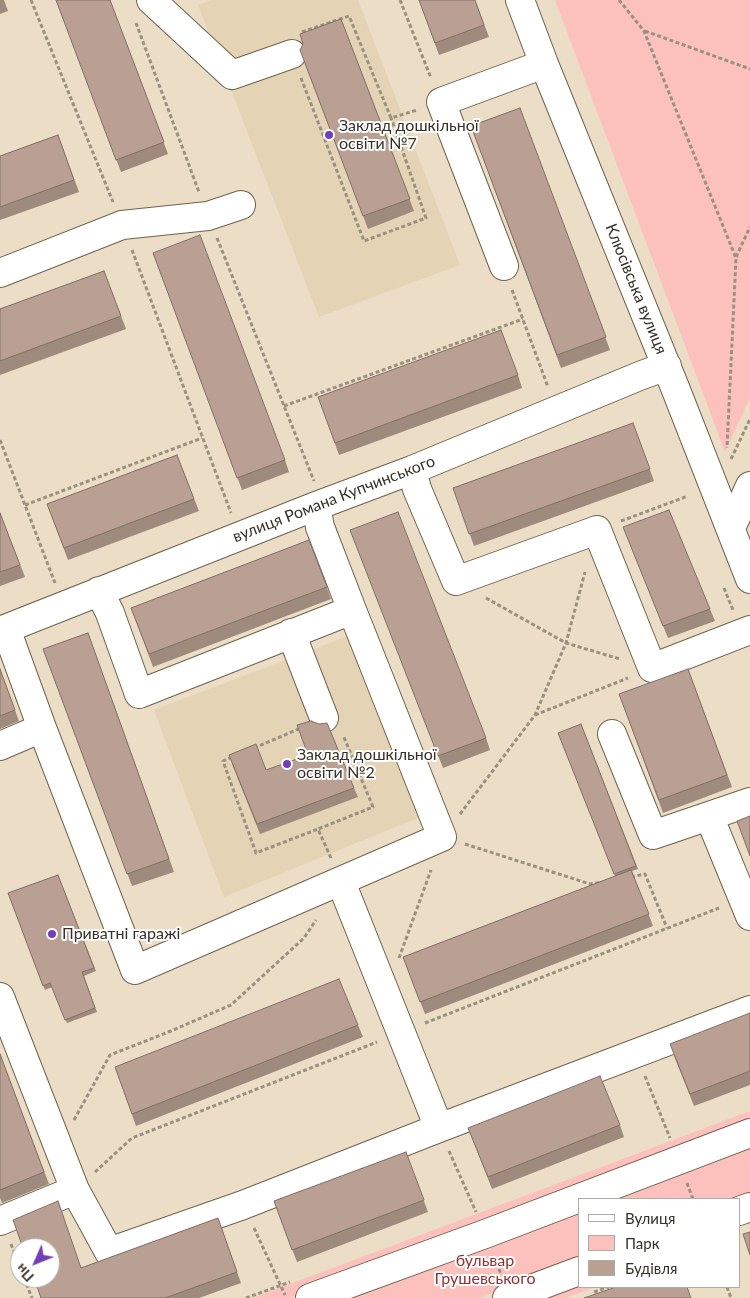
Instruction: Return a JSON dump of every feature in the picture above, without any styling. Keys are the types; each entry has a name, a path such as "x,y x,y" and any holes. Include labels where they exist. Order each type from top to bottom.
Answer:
{"street":[{"name":"Клюсівська вулиця","path":"520,0 750,579"},
{"path":"143,9 232,75 292,54"},
{"path":"504,266 441,102 544,64"},
{"path":"0,273 122,226 208,216 241,205"},
{"name":"вулиця Романа Купчинського","path":"3,630 99,592 315,495 412,470 667,366"},
{"path":"412,470 417,488 456,581 597,530 652,668 750,630"},
{"path":"731,528 750,486"},
{"path":"3,630 135,970 341,882 442,837 320,526 315,495"},
{"path":"99,592 110,613 139,694 352,610"},
{"path":"291,633 324,718"},
{"path":"0,746 42,728"},
{"path":"612,734 653,835 750,802"},
{"path":"709,816 750,916"},
{"path":"341,882 439,1128"},
{"path":"0,997 75,1190 109,1252 243,1205 439,1128 750,1010"},
{"path":"579,1198 750,1133"},
{"path":"0,1221 75,1190"},
{"path":"310,1298 578,1198"},
{"path":"507,1298 578,1271"}],"path":[{"path":"30,0 122,226 231,514"},
{"path":"391,118 441,102 400,0"},
{"path":"619,0 644,31 736,258"},
{"path":"143,9 208,216 284,406 315,495"},
{"path":"349,16 391,118 426,218 364,241 285,38 349,16"},
{"path":"644,31 750,69"},
{"path":"727,452 736,258 750,227"},
{"path":"504,266 548,390"},
{"path":"284,406 523,319"},
{"path":"730,462 750,419"},
{"path":"25,505 202,438"},
{"path":"0,440 56,586"},
{"path":"597,530 688,496"},
{"path":"398,962 442,837 535,715 566,643 586,568"},
{"path":"456,581 566,643 652,668"},
{"path":"535,715 652,668"},
{"path":"233,757 224,761 256,853 373,807 336,716 324,718 251,749"},
{"path":"318,829 341,882"},
{"path":"442,837 590,884 608,881"},
{"path":"626,877 644,874 667,928"},
{"path":"59,1149 110,1055 231,1005 304,938 320,914"},
{"path":"636,1054 693,1198"},
{"path":"243,1205 286,1298"}],"shaded area":[{"name":"Заклад дошкільної освіти №7","path":"211,0 358,0 460,265 319,317 198,5"},
{"name":"Заклад дошкільної освіти №2","path":"348,636 420,817 224,897 154,710"}],"green space":[{"path":"555,0 750,0 750,398 725,452"},
{"path":"750,1111 750,1126 290,1298 253,1298"},
{"path":"750,1144 750,1195 740,1199 608,1198"},
{"name":"бульвар Грушевського","path":"578,1209 578,1260 479,1298 345,1298"},
{"path":"578,1278 578,1288 592,1288 566,1298 526,1298"}],"building":[{"path":"56,0 110,0 164,142 116,160"},
{"path":"419,0 475,0 484,25 435,43"},
{"name":"Заклад дошкільної освіти №7","path":"341,19 410,199 363,216 300,50 303,44 300,34"},
{"path":"520,108 606,337 557,355 471,126"},
{"path":"58,135 74,180 0,207 0,156"},
{"path":"200,235 285,460 237,478 153,253"},
{"path":"104,271 121,316 0,361 0,309"},
{"path":"501,330 518,375 335,443 318,397"},
{"path":"633,423 650,469 469,534 453,488"},
{"path":"177,455 194,499 64,548 47,504"},
{"path":"669,510 710,609 663,626 623,527"},
{"path":"398,512 486,738 438,756 350,530"},
{"path":"0,513 20,565 0,572"},
{"path":"309,540 327,587 149,654 131,608"},
{"path":"88,633 169,859 127,874 43,649"},
{"path":"0,669 15,710 0,716"},
{"path":"688,669 727,775 659,800 619,694"},
{"path":"311,721 319,724 327,723 354,788 257,824 229,755 256,744 266,770 308,755 297,725"},
{"path":"581,724 636,866 614,874 558,733"},
{"path":"750,816 750,856 737,821"},
{"path":"631,870 649,914 420,1002 403,957"},
{"name":"Приватні гаражі","path":"58,875 94,968 82,972 95,1008 65,1020 50,983 43,986 8,893"},
{"path":"339,979 358,1025 132,1114 115,1067"},
{"path":"750,1013 750,1071 690,1094 670,1044"},
{"path":"0,1054 44,1172 0,1190"},
{"path":"600,1076 620,1125 488,1177 468,1128"},
{"path":"406,1152 424,1200 292,1250 274,1201"},
{"path":"58,1201 81,1268 218,1218 237,1272 165,1298 41,1298 38,1288 60,1288 60,1238 19,1238 13,1220"},
{"path":"750,1232 750,1255 743,1234"},
{"path":"613,1288 687,1288 691,1298 584,1298"}],"place":[{"name":"Заклад дошкільної освіти №7","path":"329,135"},
{"name":"Заклад дошкільної освіти №2","path":"287,764"},
{"name":"Приватні гаражі","path":"52,934"}]}
